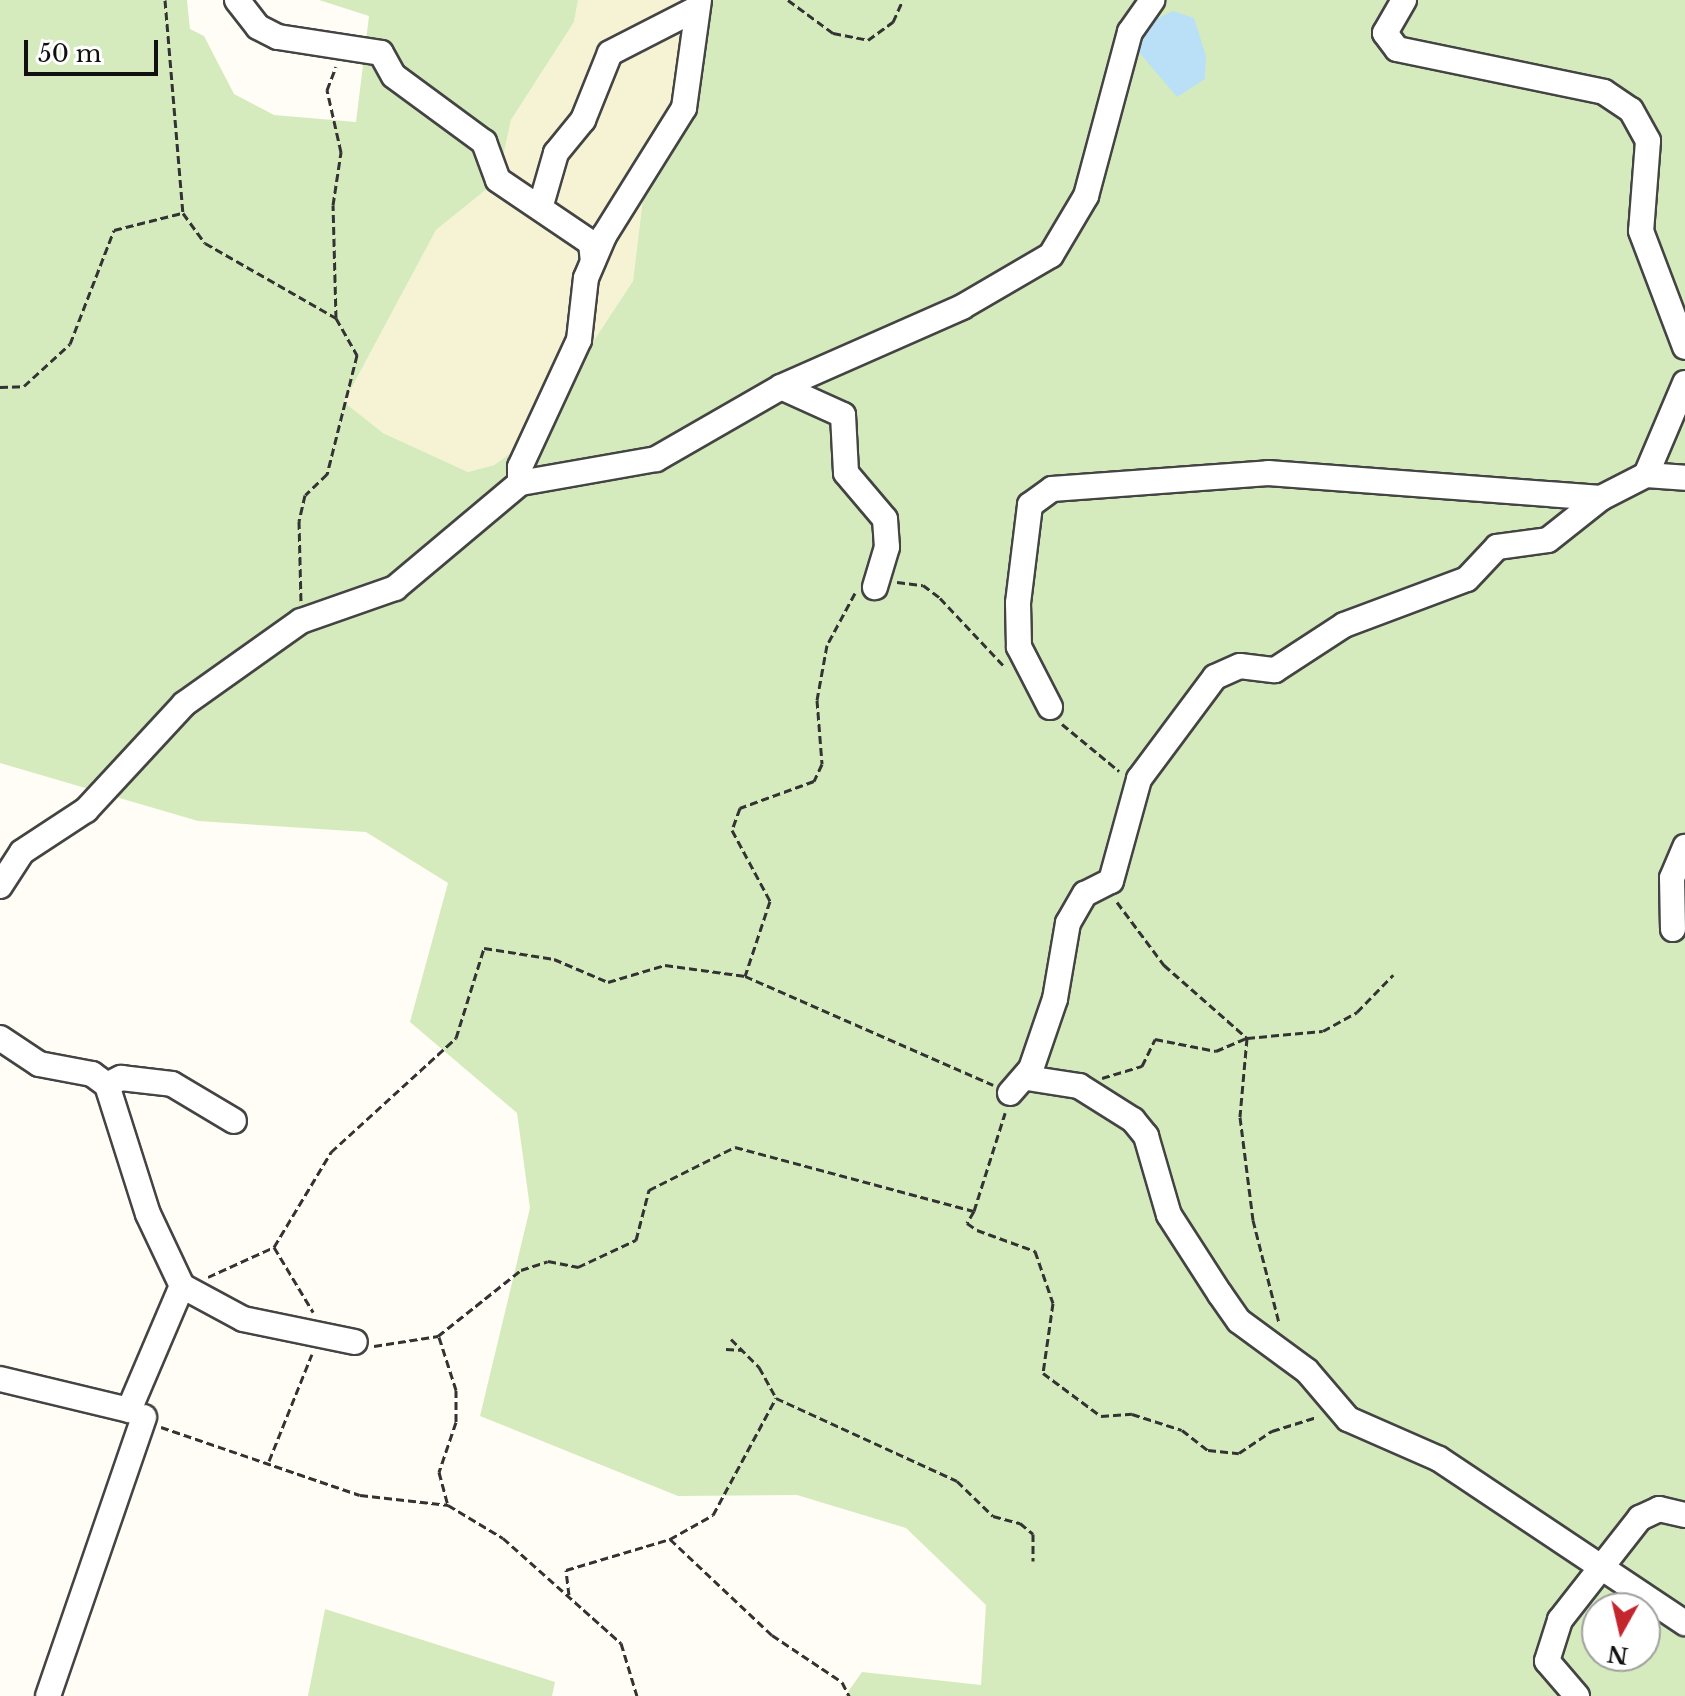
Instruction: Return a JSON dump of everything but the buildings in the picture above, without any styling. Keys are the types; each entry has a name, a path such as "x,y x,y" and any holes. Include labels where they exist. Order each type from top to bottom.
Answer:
{"street":[{"path":"237,0 258,27 278,37 381,53 394,76 484,142 498,180 541,205 591,243 593,261 579,340 530,444 520,483"},
{"path":"0,886 22,852 86,810 184,704 301,621 395,588 520,483 571,469 656,459 781,387 962,307 1051,255 1086,196 1130,32 1152,0"},
{"path":"1404,0 1385,33 1397,49 1604,92 1631,110 1648,141 1641,231 1685,347"},
{"path":"541,205 556,153 583,120 610,53 696,6"},
{"path":"593,261 684,108 696,6"},
{"path":"1646,475 1685,385"},
{"path":"781,387 843,415 846,473 885,519 887,547 875,587"},
{"path":"530,444 571,469"},
{"path":"1050,707 1019,647 1018,603 1030,505 1052,489 1268,473 1601,498"},
{"path":"1685,478 1646,475 1601,498 1548,540 1497,547 1467,579 1344,625 1275,670 1240,666 1215,677 1139,779 1111,881 1085,894 1068,923 1055,999 1019,1085 1079,1086 1133,1120 1146,1136 1169,1215 1239,1321 1307,1371 1348,1419 1439,1459 1685,1623"},
{"path":"1673,929 1672,878 1685,847"},
{"path":"0,1038 39,1064 92,1074 107,1085 148,1214 182,1286 243,1319 319,1330 355,1342"},
{"path":"107,1085 121,1078 172,1084 234,1121"},
{"path":"0,1379 129,1410 182,1286"},
{"path":"48,1696 144,1417"},
{"path":"1577,1696 1547,1661 1549,1639 1597,1564 1640,1518 1659,1509 1685,1515"}],"path":[{"path":"165,0 183,213 205,243 336,318"},
{"path":"788,0 833,33 868,40 893,22 903,0"},
{"path":"301,621 299,521 305,495 327,474 357,355 336,318 333,205 341,152 327,90 343,48"},
{"path":"0,387 24,386 70,344 114,230 183,213"},
{"path":"745,976 770,901 732,830 740,808 814,781 822,764 817,700 827,645 848,595 875,587 923,585 1008,670"},
{"path":"1050,707 1104,766 1139,779"},
{"path":"1111,881 1121,915 1164,965 1247,1038"},
{"path":"182,1286 274,1247 331,1152 456,1038 484,948 554,959 608,982 665,965 745,976 1019,1085 967,1223 977,1230 1035,1251 1053,1303 1043,1373 1101,1416 1132,1414 1182,1430 1208,1450 1239,1453 1272,1431 1312,1417 1348,1419"},
{"path":"1086,1077 1142,1066 1155,1039 1216,1051 1247,1038 1323,1031 1357,1012 1393,975"},
{"path":"1247,1038 1243,1145 1260,1258 1282,1331"},
{"path":"355,1342 376,1346 438,1336 521,1270 548,1261 578,1267 636,1240 649,1190 735,1147 974,1211"},
{"path":"269,1461 319,1330 310,1300 274,1247"},
{"path":"438,1336 456,1390 456,1422 439,1472 448,1505"},
{"path":"731,1339 747,1351 776,1398 957,1481 993,1516 1033,1534 1033,1561"},
{"path":"726,1349 747,1351"},
{"path":"569,1597 566,1570 670,1539 713,1515 776,1398"},
{"path":"144,1417 360,1495 448,1505 503,1538 621,1643 637,1696"},
{"path":"670,1539 772,1635 842,1682 849,1696"}],"shaded area":[{"path":"578,0 694,0 685,61 644,190 633,281 527,442 494,465 468,472 383,433 344,402 436,230 498,180 511,120 574,22"}],"green space":[{"path":"0,0 187,0 190,29 204,36 234,94 274,115 356,122 369,16 319,0 578,0 574,22 511,120 498,180 436,230 344,402 383,433 468,472 494,465 527,442 633,281 644,190 685,61 694,0 1685,0 1685,1696 845,1696 862,1672 981,1685 986,1605 906,1528 797,1495 678,1496 480,1416 530,1208 517,1113 410,1022 448,883 366,832 198,821 0,763"},
{"path":"325,1609 555,1682 552,1696 308,1696"}],"water":[{"path":"1173,11 1194,18 1206,56 1205,79 1177,97 1138,51 1152,21"}]}
